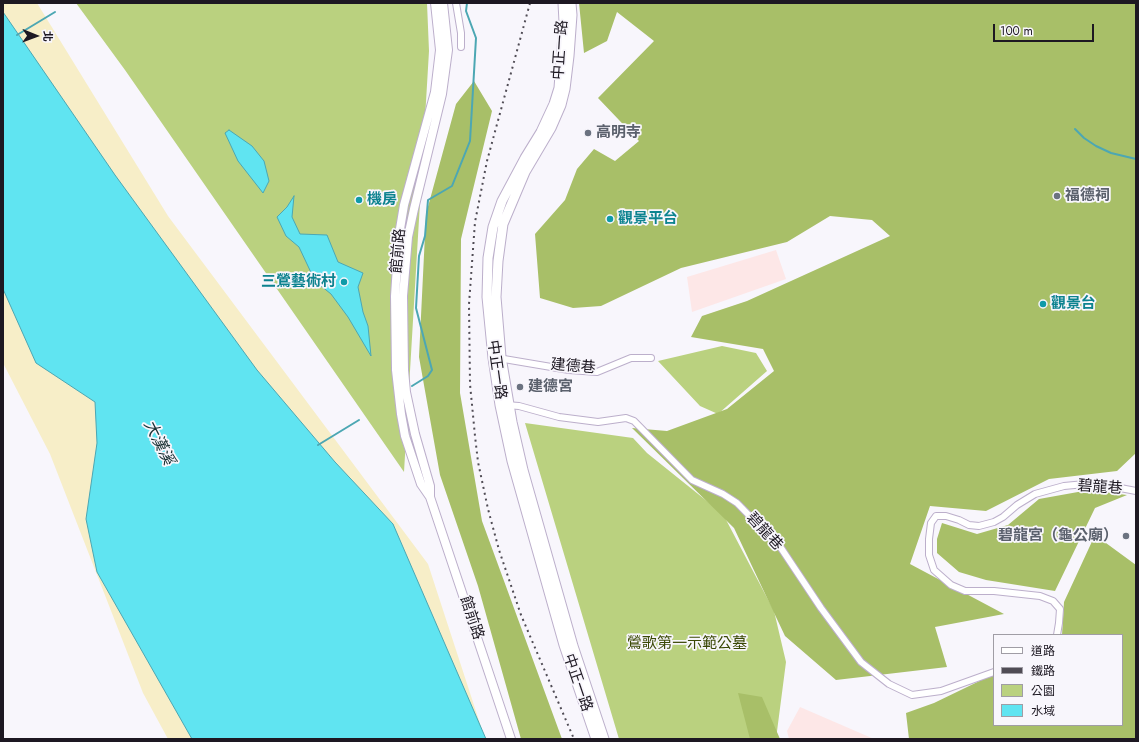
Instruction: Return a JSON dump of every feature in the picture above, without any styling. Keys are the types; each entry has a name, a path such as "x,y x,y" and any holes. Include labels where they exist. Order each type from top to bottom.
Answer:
{"main road":[{"name":"中正一路","path":"563,3 564,22 559,88 542,132 525,158 502,201 493,227 488,258 487,281 512,462 564,645 596,739"},
{"name":"中正一路","path":"497,358 496,297 498,261 503,224 525,172 551,128 561,104 565,89 569,56 572,15 571,3"},
{"name":"中正一路","path":"505,405 522,470 573,646 604,739"}],"street":[{"name":"館前路","path":"435,3 440,50 435,92 404,205 399,235 395,296 396,370 400,414 405,436 421,484 430,497 511,739"},
{"name":"館前路","path":"430,497 430,486 415,434 406,392 404,370 403,296 408,237 442,94 448,50 442,3"},
{"path":"456,3 461,33 461,47"},
{"name":"建德巷","path":"497,358 569,370 597,372 631,358 651,358"},
{"name":"碧龍巷","path":"505,405 559,417 598,422 626,418 634,421 692,480 724,494 737,503 781,548 821,608 861,662 889,684 912,695 941,691 993,672"},
{"name":"碧龍巷","path":"1057,634 1060,609 1053,601 1040,596 994,591 965,591 951,585 945,580 934,570 929,554 931,524 936,516 946,516 969,525 979,526 994,522 1003,517 1017,504 1035,494 1064,486 1085,484 1136,491"}],"shaded area":[{"path":"776,250 786,279 692,312 687,277"},
{"path":"800,707 874,739 789,739 787,731"}],"green space":[{"name":"三鶯藝術村","path":"76,3 427,3 429,51 404,472 125,70"},
{"path":"579,3 1136,3 1136,453 1117,471 1049,479 986,511 930,506 910,564 1004,614 935,627 947,667 836,680 785,636 734,528 632,428 667,431 727,409 774,371 763,349 691,337 702,316 747,301 890,236 872,220 830,216 787,242 681,268 601,306 573,308 540,298 535,234 565,200 577,169 594,149 615,161 639,141 598,98 654,41 617,12 607,41 584,53"},
{"path":"474,81 492,111 461,239 460,393 482,521 562,739 521,739 478,586 440,475 419,357 426,214 456,104"},
{"path":"722,346 756,353 767,371 718,414 700,406 658,361"},
{"name":"鶯歌第一示範公墓","path":"525,423 633,438 647,453 723,514 774,611 786,662 776,739 619,739"},
{"path":"1089,490 1127,495 1095,508 1055,591 986,580 959,572 937,553 937,539 942,523 977,534 1008,525 1039,499"},
{"path":"1095,535 1136,565 1136,739 909,739 906,713 934,703 993,674 993,726 1123,726 1123,634 1062,634 1064,602"},
{"path":"738,693 762,697 780,739 750,739"}],"sand":[{"path":"3,3 37,3 168,216 428,564 485,739 168,739 143,693 50,454 3,363"}],"water":[{"name":"大漢溪","path":"3,12 115,175 257,370 335,462 393,524 486,739 192,739 97,572 86,519 97,443 95,402 36,363 3,289"},
{"path":"229,130 252,146 264,161 269,181 263,193 238,161 225,133"},
{"path":"294,196 292,217 300,234 327,235 338,262 363,273 358,287 363,312 368,326 371,356 348,317 331,294 315,281 299,247 286,236 277,217 287,207"}],"waterway":[{"path":"412,386 428,376 432,370 416,308 419,256 425,236 428,200 452,186 470,141 476,38 466,11 467,3"},
{"path":"17,35 55,12"},
{"path":"1075,129 1084,138 1096,146 1111,153 1136,159"},
{"path":"318,445 359,420"}],"railway":[{"path":"530,3 487,161 475,222 469,304 470,384 478,462 499,550 521,615 574,739"}],"place":[{"name":"高明寺","path":"588,133"},
{"name":"福德祠","path":"1057,196"},
{"name":"機房","path":"359,200"},
{"name":"觀景平台","path":"610,219"},
{"name":"三鶯藝術村","path":"344,282"},
{"name":"觀景台","path":"1043,304"},
{"name":"建德宮","path":"520,387"},
{"name":"碧龍宮（龜公廟）","path":"1126,536"}]}
